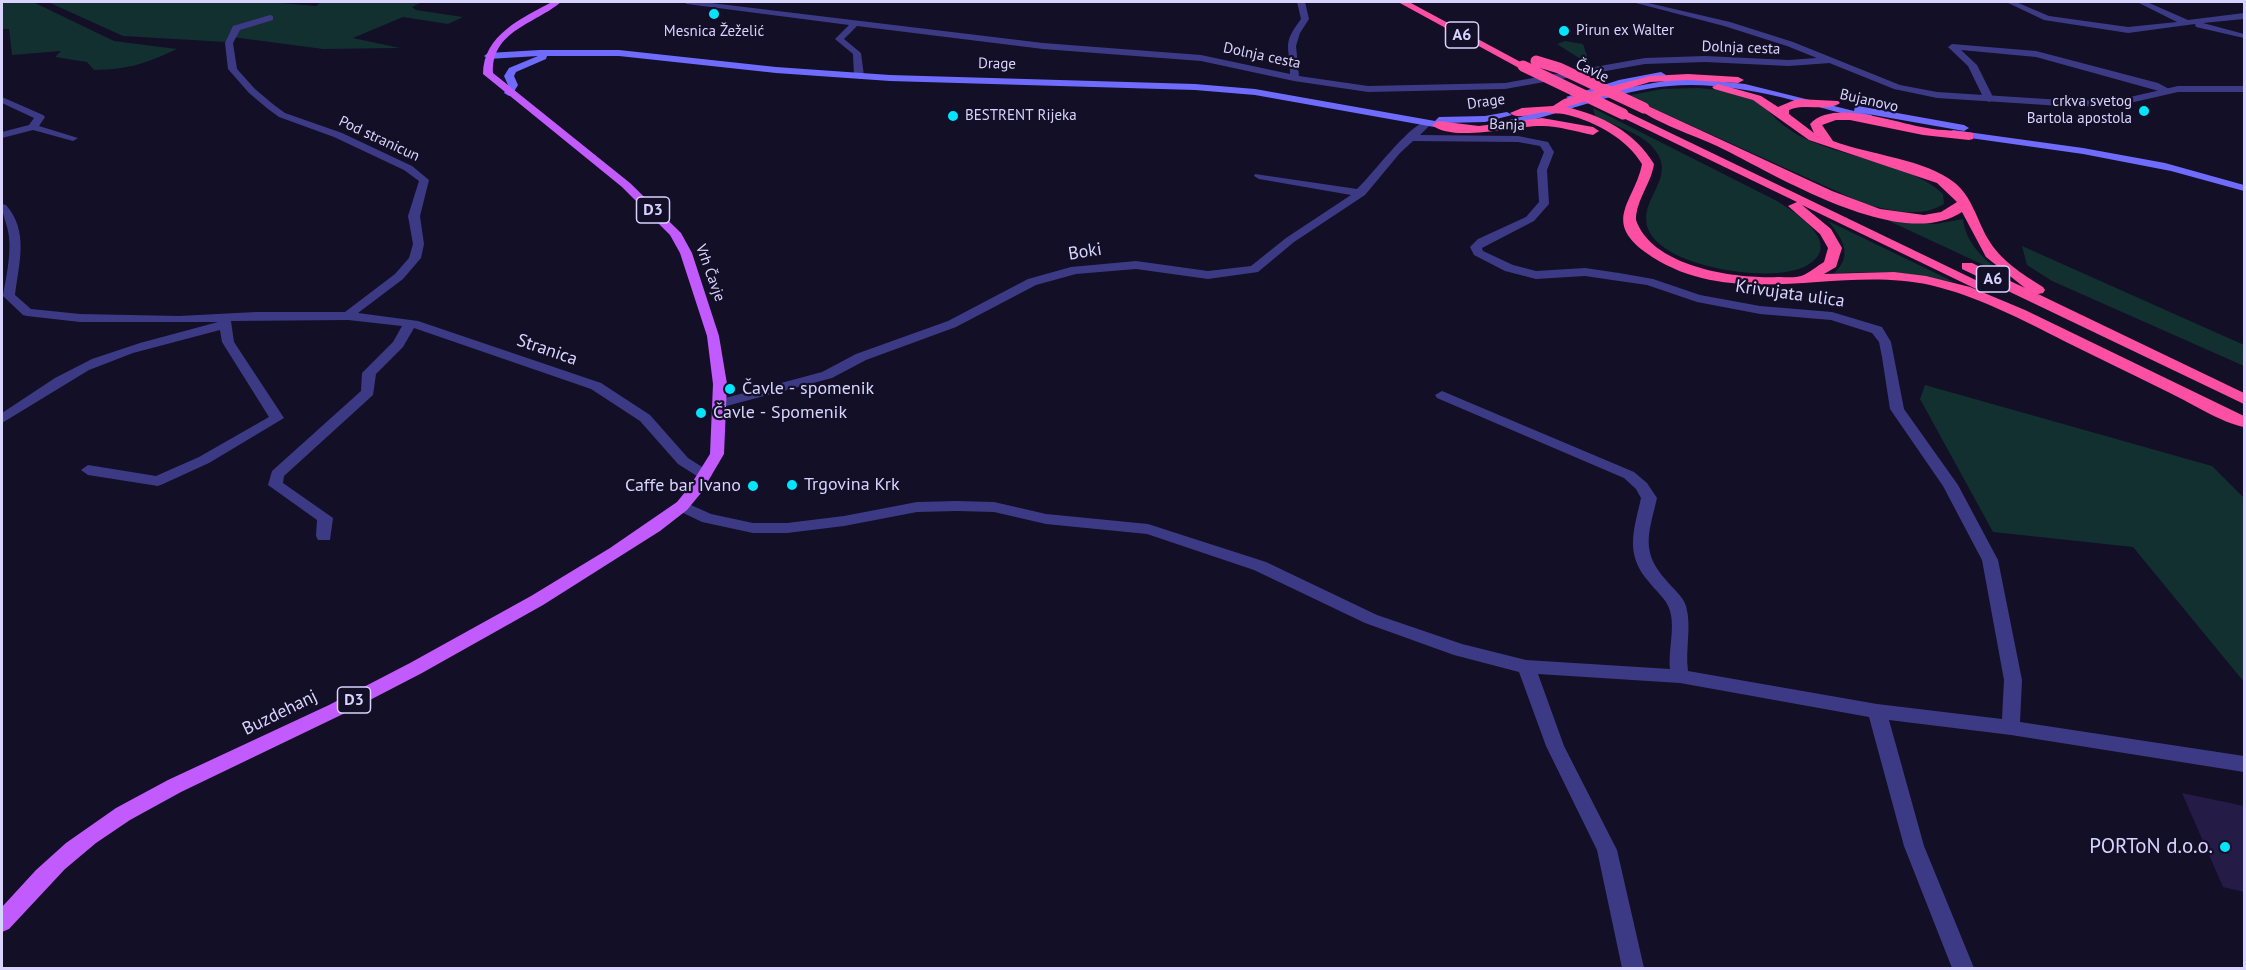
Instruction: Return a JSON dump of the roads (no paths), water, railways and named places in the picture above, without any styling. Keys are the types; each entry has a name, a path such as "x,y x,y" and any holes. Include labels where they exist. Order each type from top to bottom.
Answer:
{"highway":[{"name":"A6","path":"1403,2 1527,64"},
{"name":"A6","path":"1423,2 1527,64"},
{"name":"Čavle","path":"1527,64 1640,109"},
{"path":"1527,64 1620,115 1776,195 1817,222 1833,242 1835,253 1831,264 1799,280"},
{"path":"1559,110 1568,101 1650,79 1688,77 1738,80"},
{"path":"1648,87 1687,85 1727,88 1757,98 1808,135 1941,180 1955,189 1985,247 2012,273 2087,316 2244,391"},
{"path":"1788,92 1805,111 1810,130 1863,153"},
{"path":"1592,102 1582,111 1584,116 1630,141 1646,160 1648,170 1630,205 1628,218 1633,231 1642,243 1676,263 1719,277 1766,284 1799,280 1901,277 1962,290 2025,315 2244,422"},
{"path":"1783,115 1782,110 1787,105 1805,111 1834,103"},
{"name":"A6","path":"1640,109 2244,399"},
{"path":"1640,109 1867,210 1921,220 1944,216 1964,203"},
{"path":"1559,110 1562,117 1579,126 1612,137 1641,154"},
{"path":"1516,113 1559,110 1595,122"},
{"name":"A6","path":"1620,115 2244,413"},
{"path":"1828,139 1818,130 1816,124 1821,119 1839,116 1918,131 1969,136"},
{"path":"1432,125 1479,130 1542,122 1579,126"}],"main road":[{"path":"488,57 508,33 557,2"},
{"name":"Drage","path":"488,57 499,61 591,53"},
{"name":"Drage","path":"488,57 591,53 655,55 776,70 859,76 1195,87 1293,98 1432,125 1497,125 1559,110"},
{"name":"Vrh Čavje","path":"488,57 488,74 626,185 657,214 681,243 713,336 719,404 717,454 705,475"},
{"path":"509,93 513,85 509,76 512,70 545,57"},
{"name":"Bujanovo","path":"1575,96 1622,82 1663,75 1695,74 1738,80 1926,122 2107,151 2244,188"},
{"name":"Bujanovo","path":"1559,110 1671,82 1715,84 1805,111 1892,122 2172,168"},
{"name":"Drage","path":"1400,119 1467,120 1516,113 1575,96"},
{"name":"Buzdehanj","path":"2,922 28,891 80,844 122,814 335,710 461,642 617,551 682,506 705,475"}],"street":[{"name":"Dolnja cesta","path":"687,2 1043,46 1201,58 1294,78 1368,89 1472,87 1533,82 1645,61 1705,59 1789,63 1830,60"},
{"path":"1294,78 1296,73 1291,50 1294,34 1305,19 1301,2"},
{"path":"1636,2 1727,24 1914,92 1989,99 2094,103 2130,100 2166,90 2244,89"},
{"path":"2010,2 2047,18 2128,30 2244,16"},
{"path":"2141,2 2189,23 2244,36"},
{"name":"Pod stranicun","path":"270,18 236,28 229,44 233,69 252,92 282,115 338,135 421,175 424,180 424,188 414,218 418,250 412,261 400,276 348,316"},
{"path":"855,23 839,39 857,53 859,76"},
{"path":"1989,99 1972,65 1952,47 2036,54 2155,85 2166,90"},
{"path":"2,100 40,117 33,127"},
{"name":"Boki","path":"719,404 827,375 861,357 952,324 1032,282 1075,270 1136,266 1208,275 1254,269 1290,240 1361,193 1396,151 1432,125"},
{"path":"2,135 33,127 73,138"},
{"name":"Banja","path":"1413,138 1518,139 1544,144 1549,152 1542,170 1545,202 1530,219 1482,241 1476,247 1478,253 1488,260"},
{"path":"1259,176 1361,193"},
{"path":"2,207 11,215 15,232 9,296 27,312 80,318 226,321"},
{"name":"Krivujata ulica","path":"1488,260 1536,275 1586,273 1629,278 1697,298 1760,310 1832,316 1877,330 1885,342 1889,357 1897,409 1950,485 1990,560 2013,680 2011,728"},
{"name":"Stranica","path":"226,321 348,316 410,324 596,386 645,418 683,461 705,475"},
{"path":"2,419 49,388 95,363 141,346 226,321"},
{"path":"88,470 139,480 158,481 204,460 277,418 228,342 226,321"},
{"path":"324,536 325,518 275,485 277,474 368,392 369,373 399,344 410,324"},
{"path":"1442,395 1629,475 1642,486 1649,498 1639,545 1649,572 1677,604 1680,621 1677,654 1680,676"},
{"path":"682,506 707,518 753,528 787,528 844,521 917,507 957,506 994,507 1046,519 1148,529 1260,566 1371,619 1460,650 1526,667 1680,676 1877,711 2011,728 2244,764"},
{"path":"1526,667 1555,746 1607,850 1633,969"},
{"path":"1877,711 1914,846 1963,969"}],"place":[{"name":"Mesnica Žeželić","path":"714,14"},
{"name":"Pirun ex Walter","path":"1564,31"},
{"name":"crkva svetog Bartola apostola","path":"2144,111"},
{"name":"BESTRENT Rijeka","path":"953,116"},
{"name":"Čavle - spomenik","path":"730,389"},
{"name":"Čavle - Spomenik","path":"701,413"},
{"name":"Trgovina Krk","path":"792,485"},
{"name":"Caffe bar Ivano","path":"753,486"},
{"name":"PORToN d.o.o.","path":"2225,847"}]}
